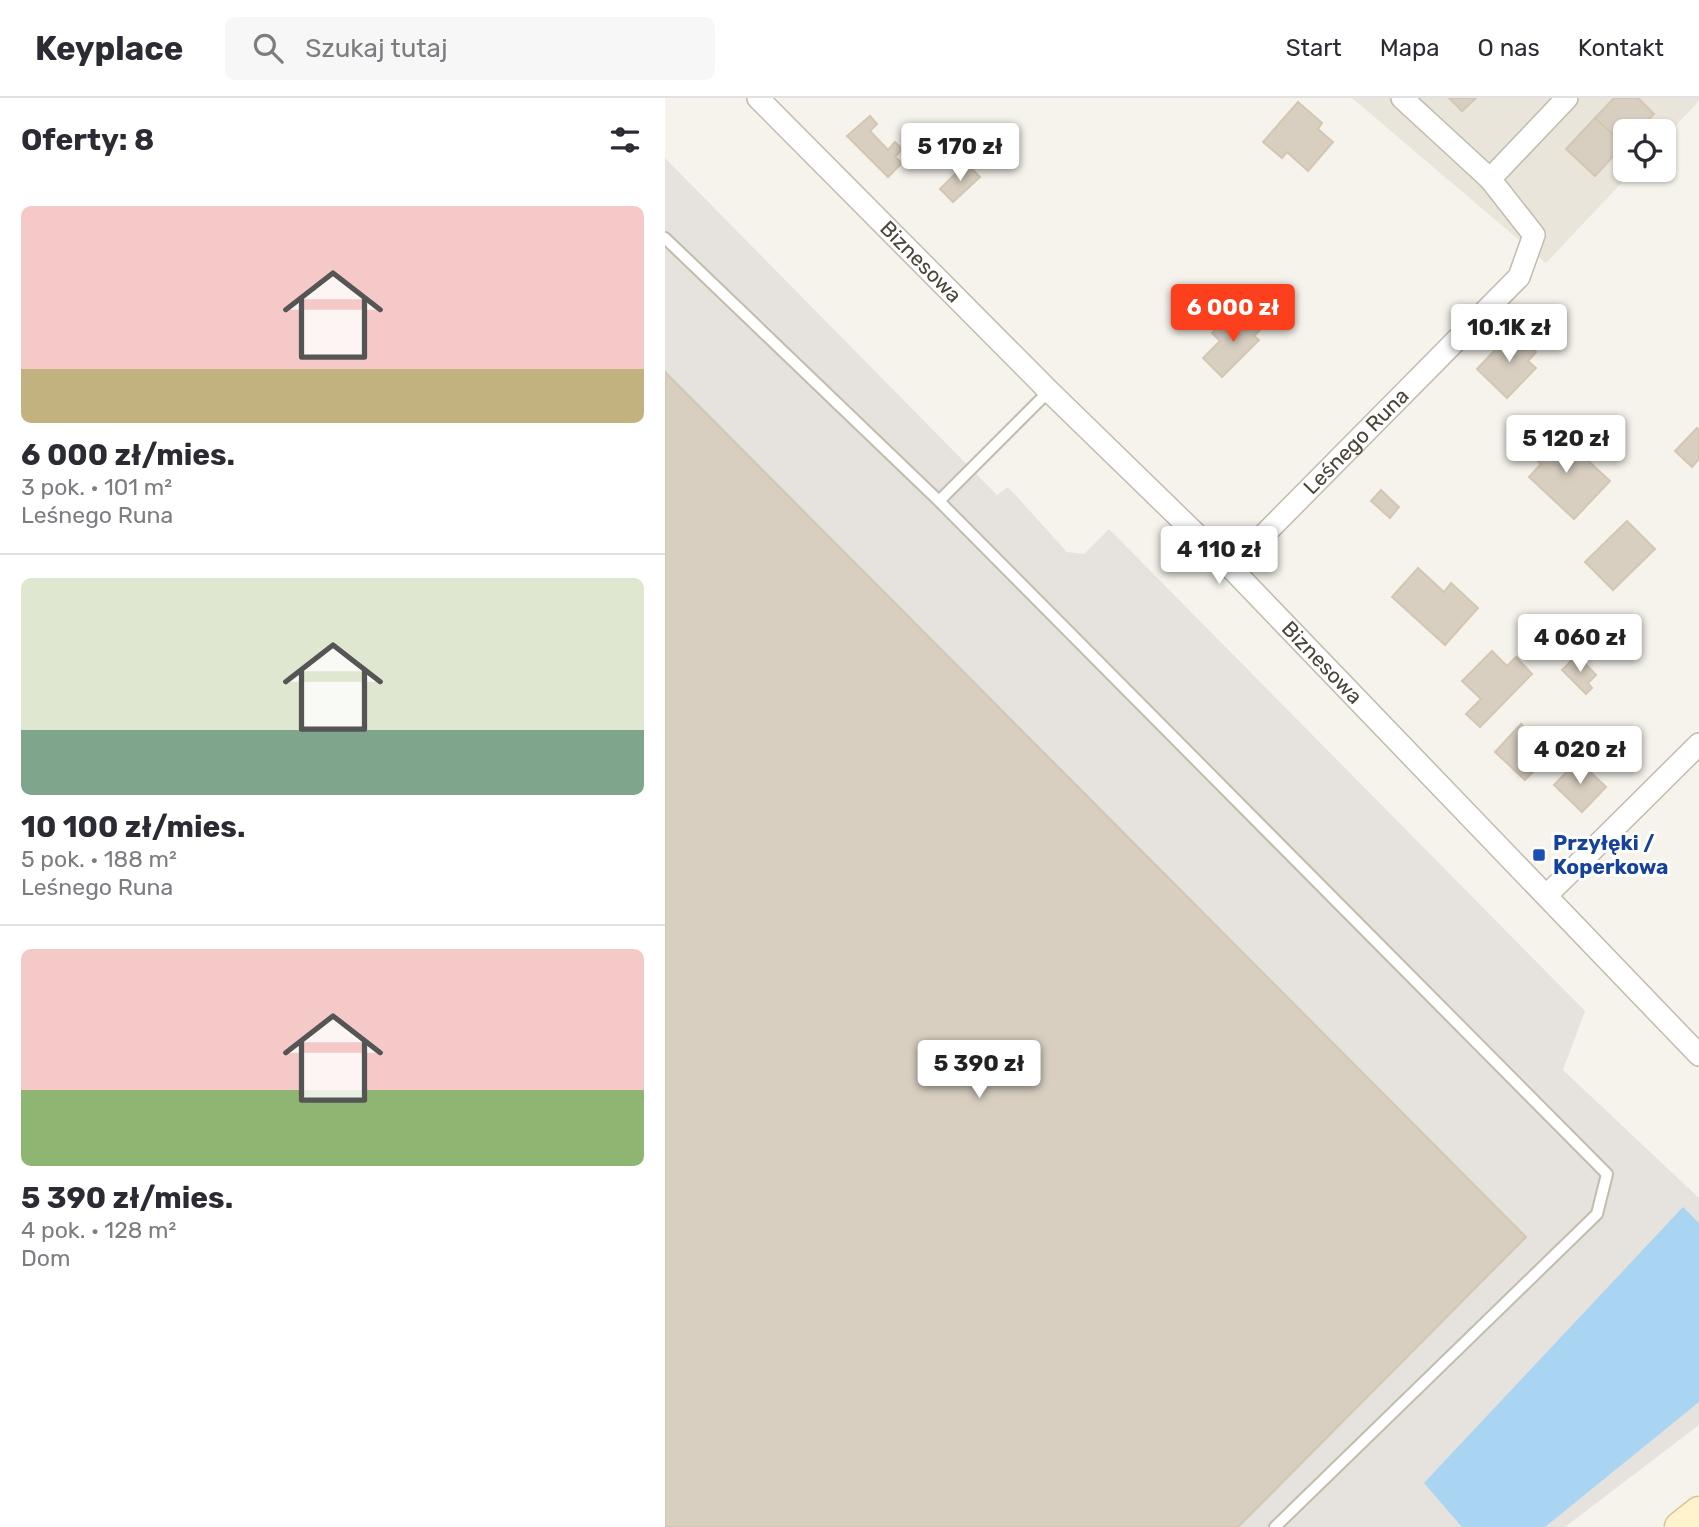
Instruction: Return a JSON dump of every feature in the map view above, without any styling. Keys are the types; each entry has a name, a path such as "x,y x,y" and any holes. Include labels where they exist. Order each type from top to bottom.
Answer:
{"street":[{"name":"Biznesowa","path":"758,98 1049,391 1231,568 1699,1055"},
{"name":"Leśnego Runa","path":"1231,568 1519,277 1534,235 1490,179 1402,98"},
{"path":"1490,179 1567,98"},
{"path":"1547,895 1699,744"},
{"path":"1680,1527 1699,1512"}],"lane":[{"path":"665,238 939,501 1607,1174 1597,1214 1275,1527"},
{"path":"939,501 1049,391"}],"shaded area":[{"path":"1352,98 1699,98 1676,125 1676,119 1613,119 1613,182 1623,182 1546,263"},
{"path":"665,158 997,495 1008,487 1067,552 1084,554 1109,529 1585,1011 1563,1070 1699,1198 1699,1425 1565,1527 665,1527"}],"water":[{"path":"1683,1207 1699,1223 1699,1402 1545,1527 1462,1527 1424,1483"}],"building":[{"path":"1449,98 1476,98 1462,111"},
{"path":"1614,98 1638,98 1654,114 1649,119 1613,119 1613,135 1595,118"},
{"path":"1298,102 1322,123 1318,129 1333,142 1308,171 1287,152 1282,158 1263,142"},
{"path":"870,116 877,124 870,131 888,150 895,142 902,149 895,157 902,163 888,177 847,136"},
{"path":"1595,118 1613,135 1613,156 1595,176 1566,149"},
{"path":"966,163 980,177 953,202 940,189"},
{"path":"1247,312 1262,328 1254,336 1259,340 1222,377 1203,358 1220,341 1212,333 1221,324 1228,331"},
{"path":"1514,331 1536,352 1528,361 1536,368 1507,398 1477,369 1495,350 1495,338 1507,338"},
{"path":"665,372 1526,1237 1238,1527 665,1527"},
{"path":"1697,428 1699,459 1692,467 1675,451"},
{"path":"1554,429 1610,481 1574,519 1529,477 1541,464 1530,454"},
{"path":"1381,490 1399,507 1390,518 1371,501"},
{"path":"1627,521 1655,549 1613,590 1585,562"},
{"path":"1418,568 1444,592 1451,583 1478,608 1445,645 1392,597"},
{"path":"1492,651 1507,666 1516,657 1532,674 1480,727 1466,714 1481,699 1462,681"},
{"path":"1577,655 1596,675 1588,683 1592,688 1586,694 1562,670"},
{"path":"1521,724 1551,753 1525,780 1495,752"},
{"path":"1578,760 1606,787 1582,812 1554,785"}],"place":[{"name":"Przyłęki / Koperkowa","path":"1539,855"}]}
